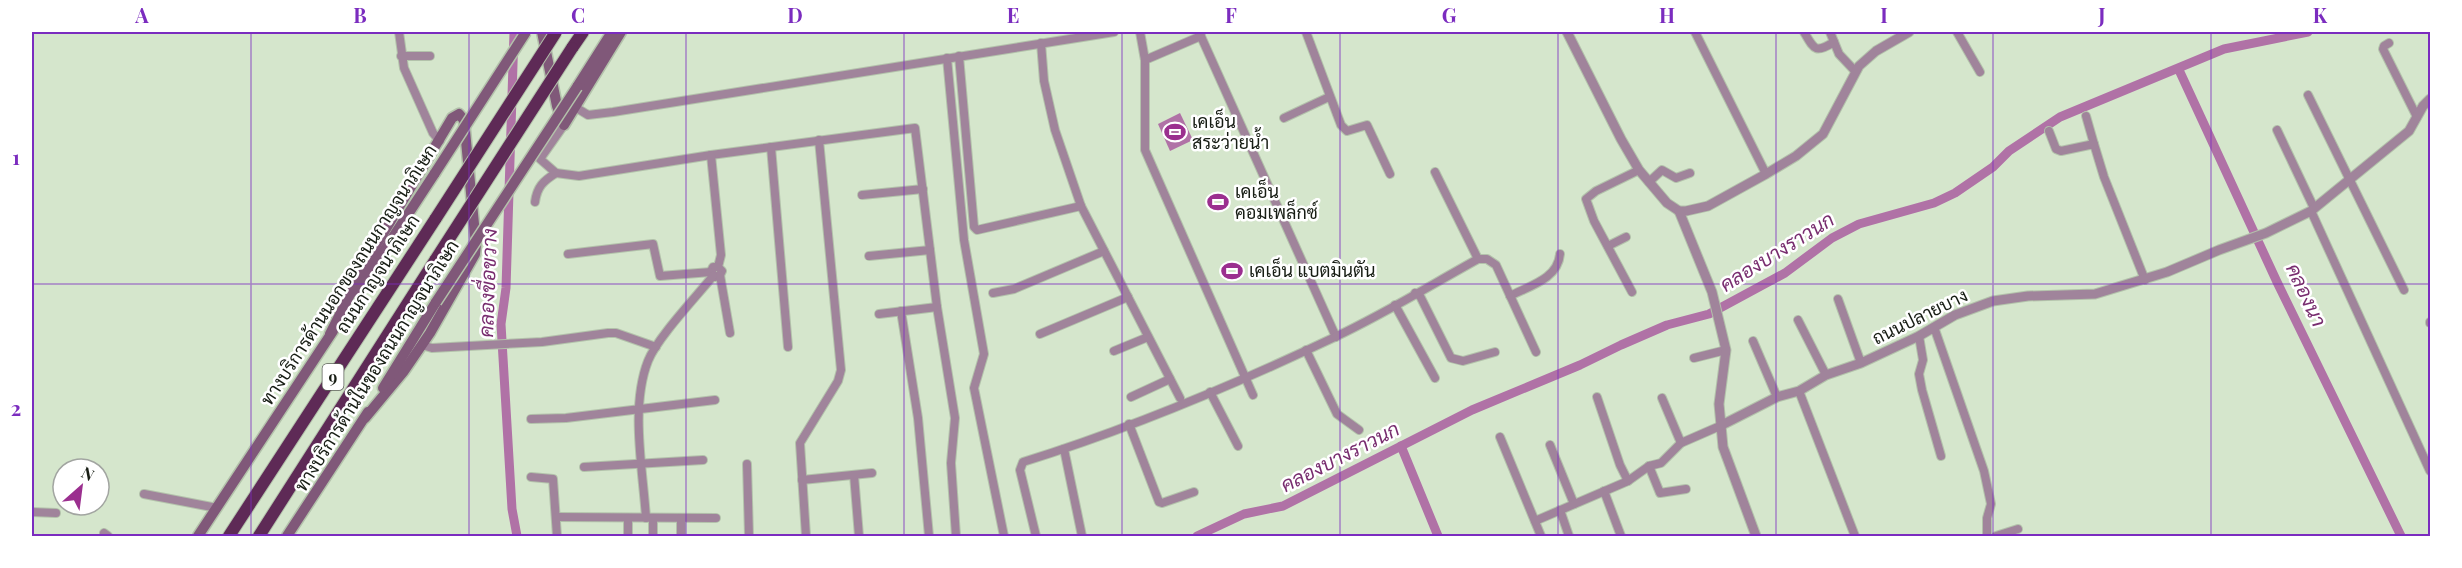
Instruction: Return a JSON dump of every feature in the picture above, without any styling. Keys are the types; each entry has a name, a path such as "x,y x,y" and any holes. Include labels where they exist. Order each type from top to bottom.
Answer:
{"highway":[{"name":"ถนนกาญจนาภิเษก","path":"230,537 556,32"},
{"name":"9","path":"259,537 583,32"}],"main road":[{"name":"ทางบริการด้านนอกของถนนกาญจนาภิเษก","path":"198,537 526,32"},
{"path":"542,32 557,106 564,125"},
{"name":"ทางบริการด้านในของถนนกาญจนาภิเษก","path":"287,537 436,302 612,32"},
{"path":"564,125 621,32"},
{"path":"330,334 368,259 452,118 456,114 462,116 477,245 475,254 422,345 404,371 364,418"}],"street":[{"path":"399,32 401,56 428,123 440,141"},
{"path":"575,107 588,115 613,112 1114,32"},
{"path":"1140,32 1145,60 1145,150 1253,395"},
{"path":"1306,32 1338,120 1346,130 1364,125 1369,127 1390,174"},
{"path":"1567,32 1639,170 1667,203 1678,211 1712,292 1726,350 1719,404 1723,447 1756,537"},
{"path":"1695,32 1766,174"},
{"path":"1804,32 1811,45 1817,49 1823,49 1834,42"},
{"path":"1830,32 1839,54 1855,71"},
{"path":"1678,211 1708,206 1796,156 1823,134 1855,71 1876,51 1909,32"},
{"path":"1957,32 1980,72"},
{"path":"1145,60 1200,34 1336,337"},
{"path":"1041,43 1044,81 1055,130 1081,206 1179,398"},
{"path":"2389,43 2383,49 2417,117"},
{"path":"401,56 430,56"},
{"path":"959,56 974,227 977,230 1081,206"},
{"path":"947,58 963,240 984,354 974,388 1004,537"},
{"path":"2308,95 2351,178 2404,290"},
{"path":"1284,118 1329,97"},
{"path":"2313,209 2409,131 2423,106 2430,99"},
{"path":"2086,116 2104,177 2145,280"},
{"path":"564,125 540,159 556,173 579,176 711,155 915,128 937,307 954,418 951,464 956,537"},
{"path":"2277,130 2430,471"},
{"path":"2049,131 2058,150 2094,144"},
{"path":"806,537 800,443 838,381 841,370 841,350 819,140"},
{"path":"771,147 788,347"},
{"path":"653,537 643,464 639,408 648,361 656,347 716,273 721,255 711,155"},
{"path":"1632,292 1594,221 1586,199 1596,190 1639,170"},
{"path":"1649,182 1662,170 1676,178 1690,173"},
{"path":"1436,172 1478,259"},
{"path":"535,202 536,190 556,173"},
{"path":"862,195 923,189"},
{"name":"ถนนปลายบาง","path":"1720,426 1777,397 1799,391 1826,375 1861,363 1919,336 1955,315 1993,301 2028,296 2095,294 2145,280 2266,233 2313,209"},
{"path":"1608,246 1626,237"},
{"path":"568,254 653,243 661,277 716,273"},
{"path":"869,256 930,249"},
{"path":"993,293 1014,289 1104,251"},
{"path":"1510,296 1551,275 1560,254"},
{"path":"1035,537 1020,465 1023,462 1064,449 1210,392 1336,337 1478,259 1487,259 1496,265 1536,352"},
{"path":"716,273 729,333"},
{"path":"1415,293 1420,296 1451,358 1463,361 1495,352"},
{"path":"1040,334 1128,297"},
{"path":"1838,299 1861,363"},
{"path":"1395,305 1435,378"},
{"path":"879,314 937,307"},
{"path":"901,311 918,418 929,537"},
{"path":"1798,320 1826,375"},
{"path":"1934,327 1984,471 1991,504 1987,518 1987,537"},
{"path":"422,345 432,348 486,345 616,333 656,347"},
{"path":"1919,336 1923,360 1919,374 1920,382 1941,456"},
{"path":"1114,351 1148,337"},
{"path":"1753,341 1777,397"},
{"path":"1306,350 1336,414 1359,430"},
{"path":"1694,358 1726,350"},
{"path":"1131,398 1170,379"},
{"path":"1799,391 1855,537"},
{"path":"1210,392 1238,446"},
{"path":"1597,397 1620,465 1628,480"},
{"path":"1662,398 1681,443"},
{"path":"531,419 566,418 715,400"},
{"path":"1129,424 1159,502 1194,492"},
{"path":"1535,521 1628,480 1649,466 1661,463 1681,443 1720,426"},
{"path":"1500,437 1541,537"},
{"path":"1550,445 1574,504"},
{"path":"1064,449 1082,537"},
{"path":"584,467 703,460"},
{"path":"747,464 749,537"},
{"path":"1649,466 1660,493 1686,489"},
{"path":"802,480 872,473"},
{"path":"854,475 859,537"},
{"path":"531,477 553,480 558,537"},
{"path":"1604,491 1621,537"},
{"path":"144,494 217,508"},
{"path":"1560,510 1569,537"},
{"path":"32,512 51,513"},
{"path":"556,517 716,518"},
{"path":"628,518 628,537"},
{"path":"681,518 681,537"},
{"path":"1996,537 2018,529"}],"shaded area":[{"name":"เคเอ็น สระว่ายน้ำ","path":"1180,113 1193,140 1170,151 1158,124"}],"waterway":[{"name":"คลองขื่อขวาง","path":"514,32 506,288 501,324 512,509 517,536"},
{"name":"คลองบางราวนก","path":"1197,536 1244,514 1283,506 1472,410 1580,365 1667,325 1709,314 1785,273 1832,238 1859,224 1934,203 1955,193 1993,167 2009,151 2060,117 2224,49 2308,32"},
{"name":"คลองนา","path":"2179,70 2277,282 2401,536"},
{"path":"1401,446 1438,536"}],"place":[{"name":"เคเอ็น สระว่ายน้ำ","path":"1175,132"},
{"name":"เคเอ็น คอมเพล็กซ์","path":"1218,202"},
{"name":"เคเอ็น แบตมินตัน","path":"1232,271"}]}
